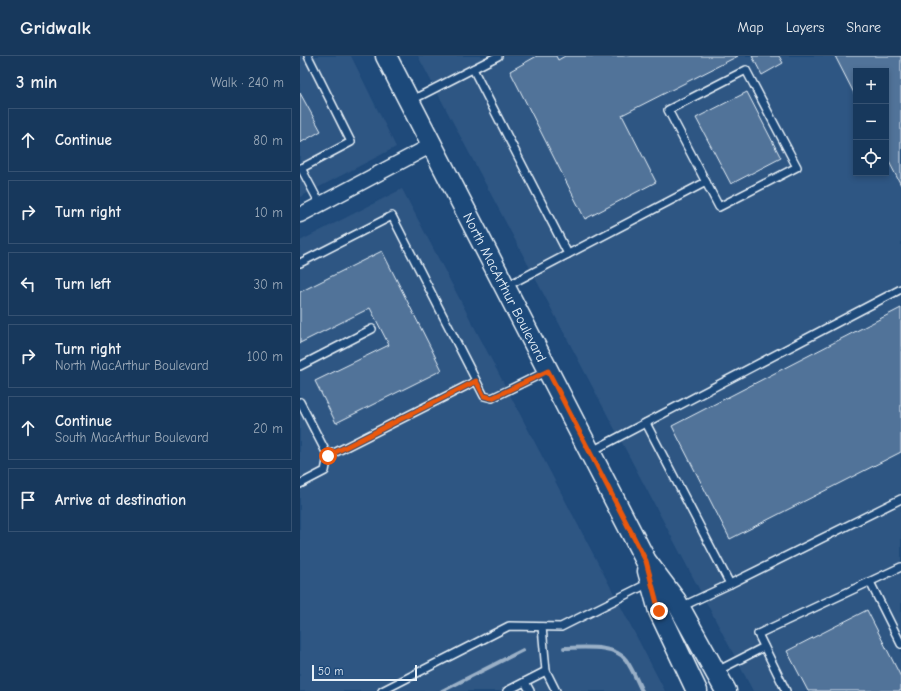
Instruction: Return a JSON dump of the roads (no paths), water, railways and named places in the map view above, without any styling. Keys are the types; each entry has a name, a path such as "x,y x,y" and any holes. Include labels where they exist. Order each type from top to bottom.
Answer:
{"main road":[{"name":"North MacArthur Boulevard","path":"386,56 646,561"},
{"path":"646,561 659,611 697,691"},
{"path":"646,561 676,601 726,691"}],"street":[{"path":"300,215 432,145"}],"lane":[{"path":"308,56 352,142 301,169 320,204"},
{"path":"410,101 498,56"},
{"path":"473,69 568,254"},
{"path":"746,70 797,167 719,207 706,182 668,110 746,70"},
{"path":"505,287 706,182"},
{"path":"300,264 392,216 484,396 492,398 548,371"},
{"path":"590,452 901,289"},
{"path":"300,366 372,329"},
{"path":"328,456 476,381"},
{"path":"300,402 328,456 325,471 300,484"},
{"path":"646,423 730,584"},
{"path":"679,608 901,499"},
{"path":"786,691 758,634 901,567"},
{"path":"382,691 509,626 561,627 651,582"},
{"path":"870,582 901,644"},
{"path":"542,627 546,671 556,691"},
{"path":"715,672 764,647"},
{"path":"507,691 546,671"},
{"path":"525,682 530,691"}],"waterway":[{"path":"564,648 598,648 614,651 626,660 642,691"},
{"path":"442,691 523,650"}]}
